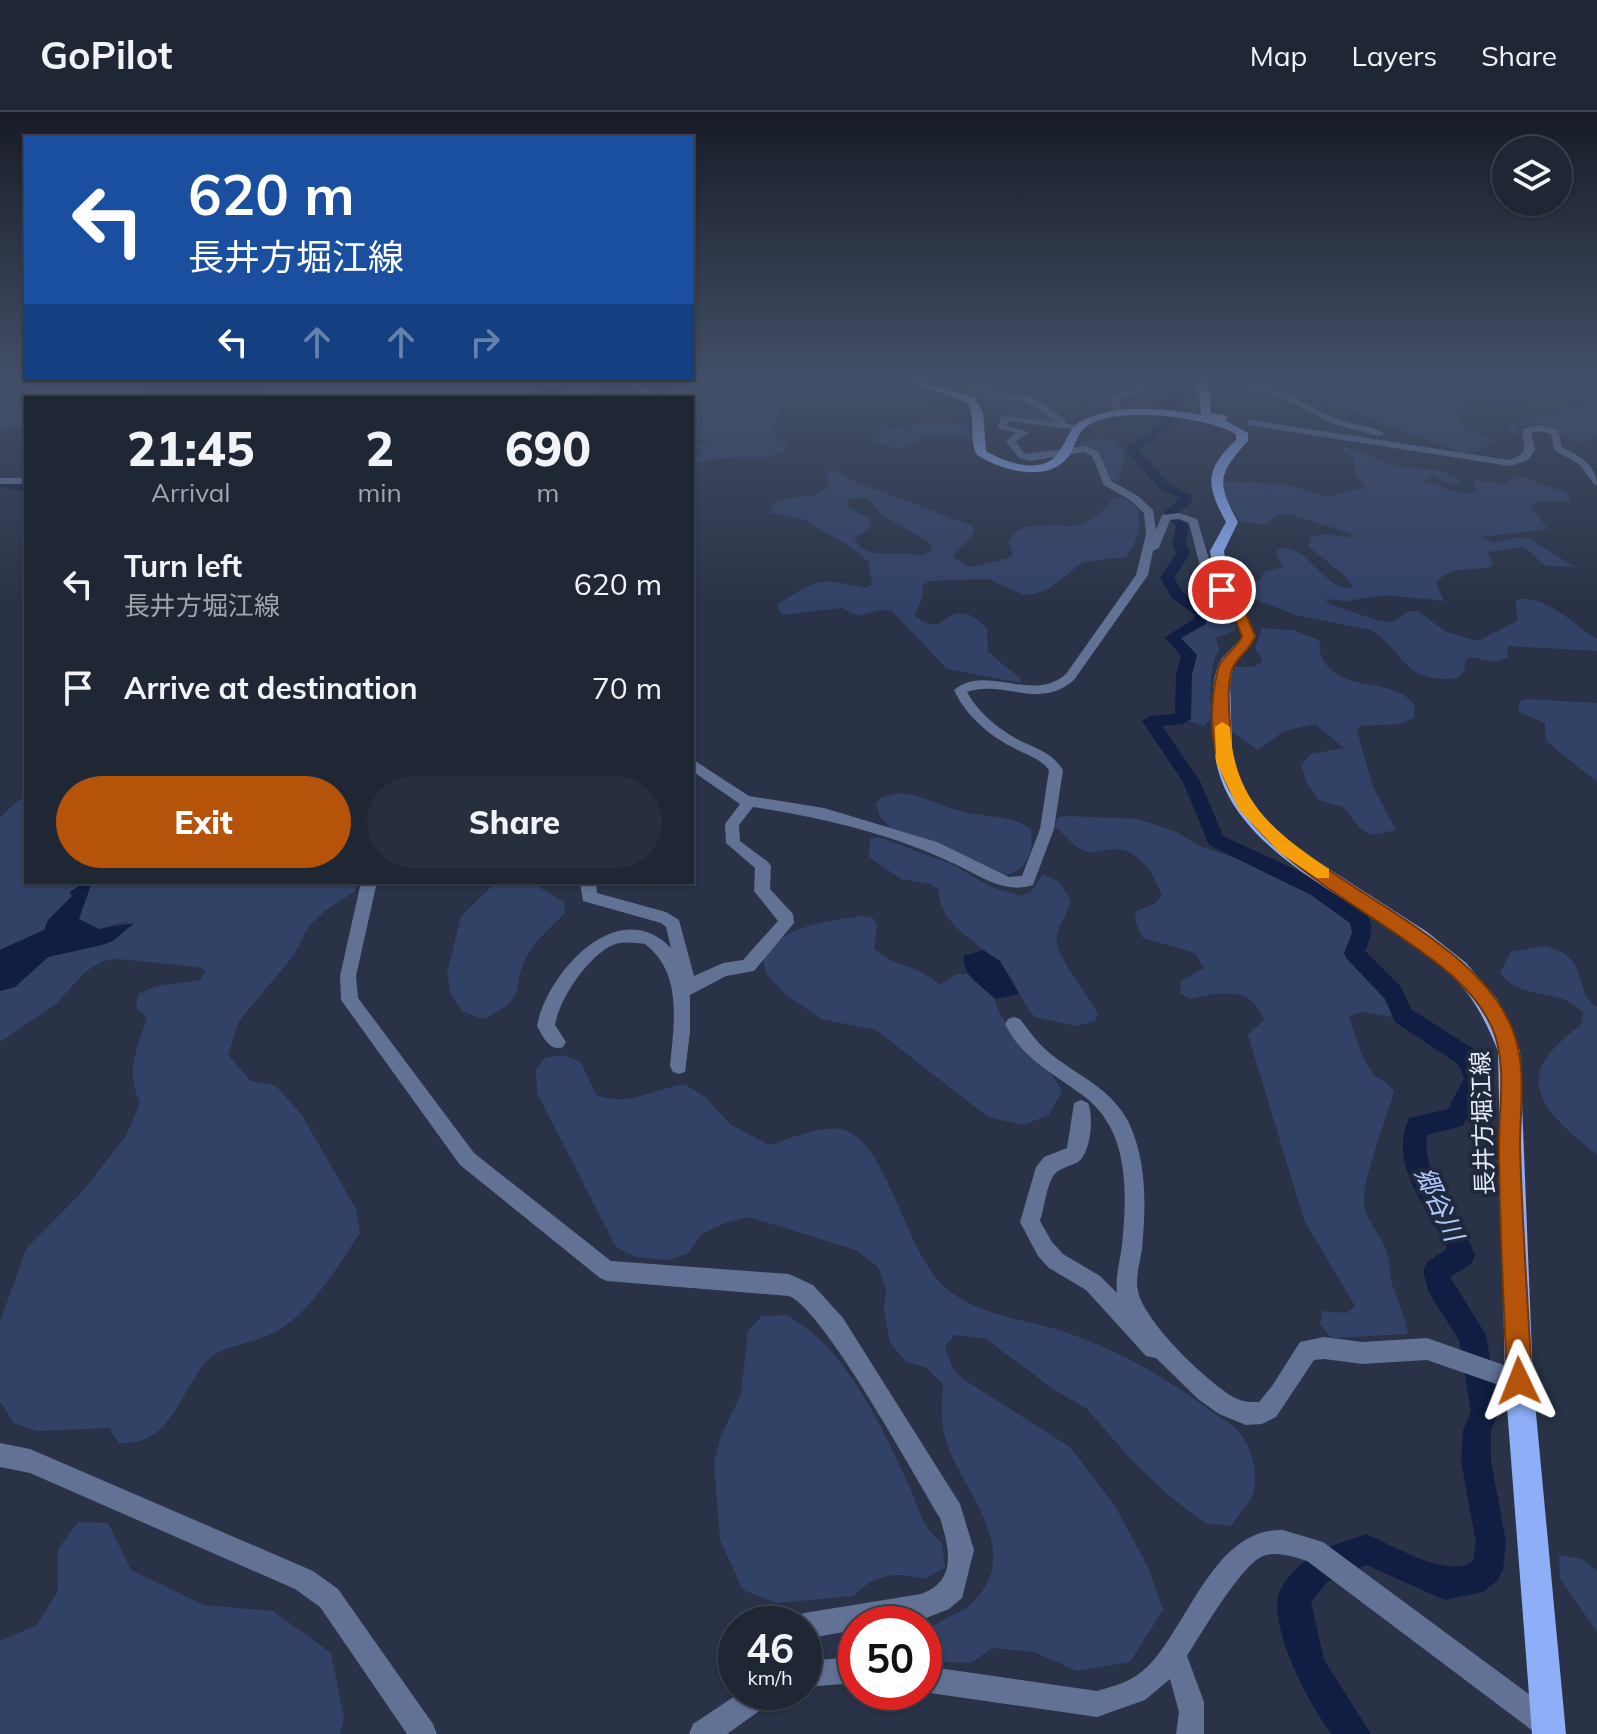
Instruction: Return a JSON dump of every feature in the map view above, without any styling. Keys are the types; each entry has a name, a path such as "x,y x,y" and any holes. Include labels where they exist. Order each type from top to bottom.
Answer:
{"main road":[{"path":"989,456 998,463 1043,466 1063,456"},
{"name":"長井方堀江線","path":"1227,456 1214,479 1214,491 1232,522 1217,551 1220,571 1249,636 1245,646 1225,666 1221,696 1224,762 1244,806 1286,848 1455,965 1484,997 1504,1033 1511,1083 1510,1145 1519,1381 1549,1730"}],"street":[{"path":"1022,456 1038,459 1049,456"},
{"path":"694,766 734,796 824,813 932,846 1007,883 1028,881 1047,829 1056,770 1045,755 1009,741 972,707 960,690 980,683 1034,692 1061,685 1083,661 1137,582 1151,534 1149,512 1134,498 1107,483 1093,456"},
{"path":"1465,456 1510,463 1526,456"},
{"path":"1571,456 1582,462 1597,482"},
{"path":"0,481 24,481"},
{"path":"1147,552 1154,548 1166,517 1180,515 1196,524 1202,559 1222,590 1234,599"},
{"path":"685,988 723,970 748,966 786,923 787,918 762,891 763,866 733,843 732,824 750,801"},
{"path":"369,884 348,976 350,1000 467,1159 607,1271 789,1285 806,1292 835,1326 944,1501 958,1532 962,1550 953,1589 940,1600 921,1607 822,1623"},
{"path":"588,884 589,897 666,918 673,924 685,988 679,1066"},
{"path":"557,1042 546,1026 553,1000 593,951 607,941 633,936 659,944 685,988"},
{"path":"1014,1024 1032,1049 1072,1079 1101,1095 1119,1123 1129,1147 1137,1201 1128,1295 1169,1358"},
{"path":"1081,1109 1078,1147 1074,1154 1051,1164 1043,1174 1030,1222 1045,1249 1056,1261 1093,1283 1119,1308 1145,1342 1239,1413 1253,1415 1265,1411 1308,1350 1324,1348 1362,1353 1427,1349 1519,1381"},
{"path":"0,1455 55,1471 304,1580 329,1598 423,1734"},
{"path":"942,1682 1097,1704 1140,1691 1157,1676 1248,1549 1274,1540 1314,1551 1549,1730"},
{"path":"1172,1653 1188,1688 1193,1709 1190,1734"},
{"path":"703,1734 729,1710"}],"shaded area":[{"path":"697,456 772,456 719,458 694,464"},
{"path":"1102,456 1124,456 1118,481 1110,480"},
{"path":"1350,456 1369,456 1400,467 1440,471 1457,478 1460,483 1450,485 1433,476 1424,481 1459,493 1477,493 1473,482 1476,480 1504,484 1517,475 1564,492 1571,499 1569,503 1545,501 1530,506 1548,529 1482,537 1494,543 1519,537 1530,539 1575,567 1546,566 1524,547 1488,552 1493,563 1491,567 1448,573 1436,583 1444,601 1384,595 1347,601 1325,599 1329,604 1376,620 1393,622 1410,611 1418,611 1446,632 1478,641 1517,621 1516,600 1527,599 1549,606 1597,639 1597,651 1508,646 1507,658 1496,662 1471,657 1466,660 1464,671 1458,678 1439,679 1414,671 1370,630 1296,615 1248,597 1245,593 1248,583 1260,580 1265,571 1283,567 1276,554 1278,549 1288,548 1307,558 1333,582 1353,588 1345,576 1309,547 1311,537 1327,534 1348,538 1352,534 1289,514 1278,515 1265,525 1242,522 1223,496 1222,481 1285,484 1325,497 1365,487 1356,475"},
{"path":"832,469 858,483 971,525 975,530 973,534 953,557 970,567 1009,558 1013,553 1008,542 1021,529 1037,525 1080,525 1097,515 1114,497 1133,504 1138,511 1139,530 1126,557 1083,562 1050,588 1034,594 1023,595 989,579 929,581 922,586 923,595 915,615 923,622 938,625 957,613 974,617 987,628 988,652 1020,678 1021,683 947,669 892,611 879,610 858,616 842,608 782,615 777,605 811,585 829,582 866,588 872,584 868,561 849,546 803,519 770,513 773,503 780,500 821,492 828,487 826,476","holes":["867,498 882,515 929,542 932,550 921,556 874,553 860,546 855,538 870,528 871,519 849,508 846,501"]},
{"path":"1218,600 1232,614 1236,630 1216,638 1219,649 1212,673 1211,717 1204,726 1189,721 1186,716 1186,676 1190,655 1174,637 1202,622 1198,604"},
{"path":"1262,628 1293,630 1319,640 1322,658 1341,677 1392,690 1414,704 1414,718 1400,724 1360,726 1357,731 1373,787 1396,830 1372,835 1360,828 1343,807 1319,800 1307,783 1301,765 1311,754 1344,748 1315,724 1284,731 1258,750 1229,730 1226,696 1235,667 1253,667 1263,662 1255,648"},
{"path":"1526,699 1597,703 1597,782 1546,741 1545,723 1519,712 1519,702"},
{"path":"899,793 963,812 1022,824 1031,829 1027,859 1019,869 1005,875 933,841 891,828 880,817 876,804 882,797"},
{"path":"24,796 24,884 84,884 70,892 72,896 48,920 44,930 0,950 0,817"},
{"path":"1058,817 1139,819 1176,832 1199,846 1269,869 1315,892 1353,923 1350,955 1391,1004 1392,1017 1362,1012 1349,1016 1367,1065 1394,1092 1370,1168 1364,1206 1386,1250 1391,1281 1408,1334 1331,1338 1320,1324 1323,1311 1347,1313 1355,1306 1304,1220 1248,1035 1264,1020 1251,1001 1243,996 1224,993 1190,999 1180,993 1181,981 1204,968 1195,953 1143,938 1135,920 1136,911 1154,904 1162,895 1150,871 1139,858 1124,850 1090,852 1076,846 1055,827"},
{"path":"878,837 952,864 991,887 1021,896 1031,892 1043,874 1059,882 1071,901 1058,932 1057,944 1060,954 1098,1014 1095,1021 1076,1026 1035,1017 1005,969 946,915 939,890 931,884 901,879 869,857 870,840"},
{"path":"81,884 91,884 79,919 99,929 134,923 113,941 48,957 15,987 0,991 0,950 44,930 48,920 72,896 70,892"},
{"path":"91,884 357,884 355,891 308,927 294,955 239,1021 228,1055 251,1081 276,1086 301,1114 356,1209 360,1233 321,1290 298,1315 271,1334 214,1355 198,1373 163,1427 137,1442 119,1443 109,1428 37,1431 14,1423 0,1401 0,1322 26,1249 81,1193 126,1136 140,1103 133,1070 147,1017 136,1008 138,994 161,986 200,980 205,971 198,967 118,959 103,961 85,972 57,1003 0,1042 0,991 15,987 48,957 113,941 128,921 99,929 78,919"},
{"path":"494,884 534,884 564,902 565,913 527,956 513,999 483,1019 462,1011 451,994 447,973 461,916"},
{"path":"861,916 873,918 877,925 874,949 890,960 923,973 940,985 956,974 967,974 995,999 998,1010 1018,1043 1047,1068 1062,1091 1049,1115 1023,1125 988,1117 876,1030 821,1019 785,994 766,974 763,958 782,938 806,927"},
{"path":"1545,946 1570,958 1589,1000 1597,1007 1597,1155 1550,1111 1539,1084 1540,1069 1549,1054 1581,1024 1583,1012 1563,999 1519,988 1500,973 1511,952"},
{"path":"983,950 1000,961 1019,994 995,999 974,980 966,969 964,956"},
{"path":"562,1055 581,1062 596,1095 608,1098 630,1098 684,1084 704,1096 731,1125 769,1145 822,1129 840,1129 856,1136 871,1152 884,1174 920,1253 949,1291 977,1307 1068,1333 1124,1357 1177,1387 1237,1430 1253,1460 1253,1495 1231,1526 1205,1523 1168,1495 1087,1409 1052,1388 986,1339 955,1335 945,1346 952,1367 963,1379 1070,1447 1115,1506 1148,1567 1163,1610 1130,1662 1077,1671 1034,1652 992,1648 971,1663 944,1662 942,1620 971,1604 987,1583 993,1562 991,1541 944,1433 943,1384 925,1367 906,1362 890,1342 884,1311 886,1289 878,1267 856,1250 749,1217 725,1223 702,1234 687,1254 668,1260 636,1257 616,1247 537,1093 536,1070 545,1058"},
{"path":"786,1315 826,1346 858,1388 885,1435 924,1522 942,1543 945,1568 924,1579 886,1576 869,1583 853,1596 777,1603 743,1590 720,1540 714,1463 721,1436 741,1394 748,1331 762,1316"},
{"path":"78,1522 108,1523 131,1570 204,1605 273,1611 331,1653 344,1718 340,1734 0,1734 0,1641 37,1625 58,1591 58,1549"},
{"path":"1559,1555 1582,1559 1597,1571 1597,1632 1560,1578"}],"waterway":[{"name":"郷谷川","path":"1136,456 1164,486 1187,496 1186,501 1170,512 1183,526 1179,544 1183,554 1167,578 1177,595 1201,612 1201,621 1172,637 1189,655 1184,675 1183,719 1150,721 1191,781 1216,840 1318,890 1359,919 1362,933 1354,953 1393,993 1403,1015 1467,1057 1476,1079 1455,1118 1417,1126 1414,1143 1421,1176 1462,1255 1436,1271 1438,1284 1472,1335 1485,1411 1477,1431 1476,1461 1491,1542 1487,1569 1472,1581 1445,1584 1366,1549 1316,1571 1294,1597 1300,1636 1312,1670 1320,1687 1354,1734"},
{"path":"0,483 24,488"}],"slow traffic":[{"path":"1222,727 1224,762 1231,784 1244,806 1286,848 1323,873"}],"route":[{"path":"1222,590 1234,599 1249,636 1245,646 1225,666 1221,696 1224,762 1231,784 1244,806 1286,848 1417,936 1467,975 1490,1004 1504,1033 1509,1051 1511,1083 1510,1145 1519,1381"}]}
